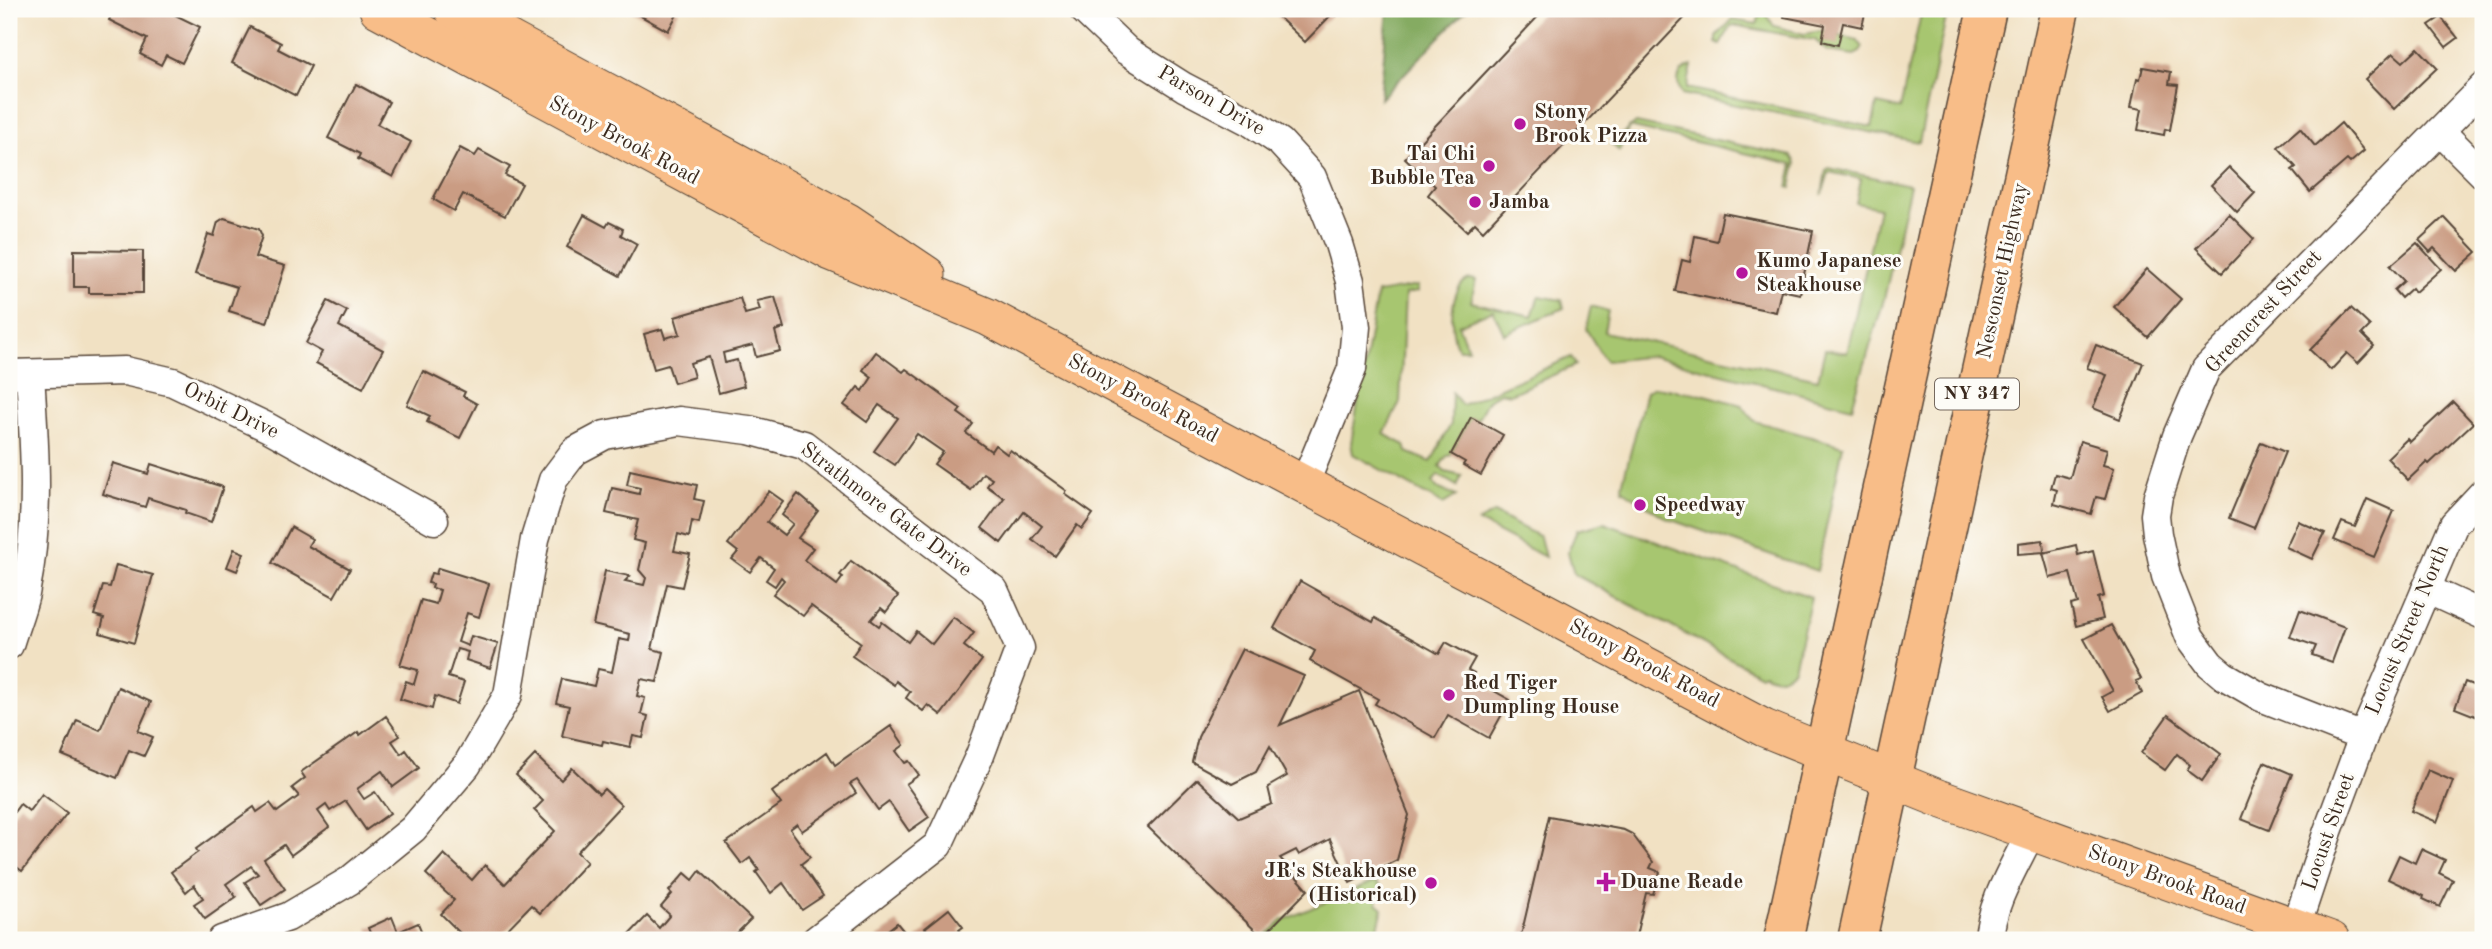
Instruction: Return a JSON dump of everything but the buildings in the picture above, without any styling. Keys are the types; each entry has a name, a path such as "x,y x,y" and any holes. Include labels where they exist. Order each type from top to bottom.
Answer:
{"highway":[{"name":"NY 347","path":"1783,940 1987,9"},
{"name":"Nesconset Highway","path":"1892,780 2060,9"},
{"name":"NY 347","path":"1857,940 1892,780"}],"main road":[{"name":"Stony Brook Road","path":"378,9 831,253 988,317 1764,728 2031,832 2331,940"},
{"name":"Stony Brook Road","path":"453,9 848,222 988,317"}],"street":[{"name":"Parson Drive","path":"1083,9 1127,51 1184,87 1249,121 1280,142 1312,177 1339,244 1350,281 1356,327 1352,369 1304,485"},
{"name":"Greencrest Street","path":"2363,737 2261,697 2223,675 2210,664 2190,637 2166,576 2155,515 2158,496 2177,436 2206,369 2483,87"},
{"path":"2440,131 2483,174"},
{"name":"Orbit Drive","path":"19,374 125,371 173,382 267,427 434,520"},
{"path":"9,645 25,596 34,536 36,452 19,374"},
{"name":"Strathmore Gate Drive","path":"222,940 288,917 349,881 414,829 467,765 508,695 535,539 553,480 575,451 605,435 679,421 749,430 804,445 994,590 1020,648 980,755 938,845 816,940"},
{"name":"Locust Street North","path":"2363,737 2454,523 2483,493"},
{"path":"2426,589 2483,615"},
{"name":"Locust Street","path":"2297,927 2328,831 2363,737"},
{"path":"1989,940 1995,909 2031,832"}],"green space":[{"path":"1388,9 1467,9 1380,99"},
{"path":"1761,9 1767,9 1766,14 1774,26 1804,34 1821,31 1857,40 1863,47 1854,55 1827,51 1815,40 1732,25 1720,45 1716,43 1716,37 1732,20 1757,24"},
{"path":"1922,9 1948,9 1919,142 1682,94 1680,90 1680,73 1692,66 1687,88 1872,127 1877,104 1900,109"},
{"path":"1636,123 1792,156 1796,163 1791,188 1788,187 1793,164 1631,127"},
{"path":"1628,129 1619,151 1611,143"},
{"path":"1829,168 1910,185 1884,299 1852,407 1652,356 1607,361 1604,359 1586,329 1591,306 1608,311 1604,332 1818,379 1825,349 1847,353 1879,208 1856,203 1861,179 1829,172 1822,195 1826,170"},
{"path":"1470,279 1476,280 1471,302 1532,316 1539,296 1562,300 1564,308 1504,334 1493,310 1458,325 1468,349 1459,349 1453,333 1452,311 1458,290"},
{"path":"1418,286 1418,292 1405,294 1400,402 1384,434 1405,445 1407,452 1431,462 1451,424 1452,393 1462,405 1571,357 1576,365 1510,394 1500,392 1488,400 1477,420 1471,418 1451,454 1440,466 1445,472 1462,476 1457,486 1438,475 1433,482 1437,488 1456,496 1443,504 1353,454 1351,443 1377,293"},
{"path":"1654,387 1702,394 1742,405 1754,421 1843,446 1817,571 1666,518 1623,490 1622,485 1646,392"},
{"path":"1494,513 1540,537 1545,557 1478,522"},
{"path":"1604,523 1811,597 1794,669 1779,677 1763,673 1761,675 1574,574 1568,552 1577,530"},
{"path":"1376,881 1381,888 1377,903 1383,908 1375,940 1305,940 1295,931 1284,940 1274,940 1267,935 1283,920"}],"place":[{"name":"Stony Brook Pizza","path":"1520,124"},
{"name":"Tai Chi Bubble Tea","path":"1489,166"},
{"name":"Jamba","path":"1475,202"},
{"name":"Kumo Japanese Steakhouse","path":"1742,273"},
{"name":"Speedway","path":"1640,505"},
{"name":"Red Tiger Dumpling House","path":"1449,695"},
{"name":"Duane Reade","path":"1606,882"},
{"name":"JR's Steakhouse (Historical)","path":"1431,883"}]}
